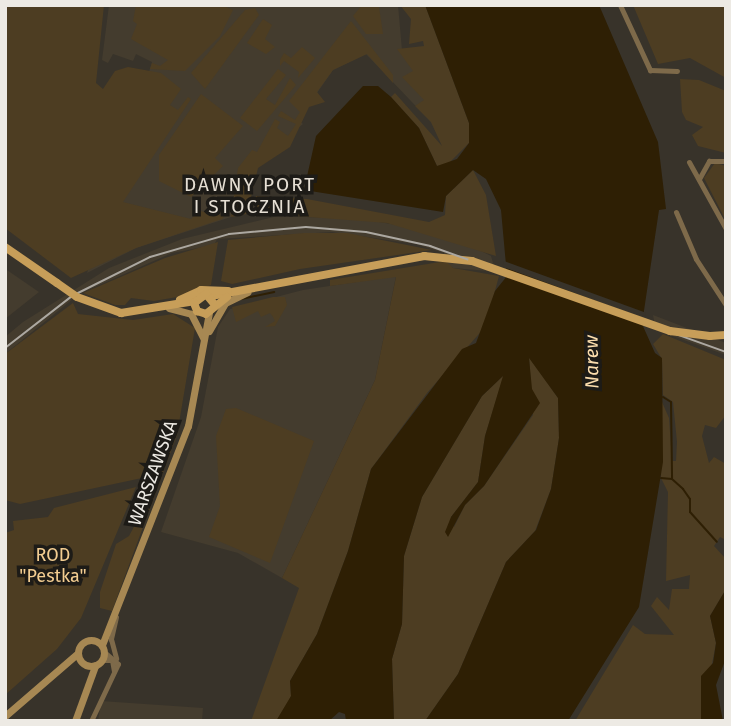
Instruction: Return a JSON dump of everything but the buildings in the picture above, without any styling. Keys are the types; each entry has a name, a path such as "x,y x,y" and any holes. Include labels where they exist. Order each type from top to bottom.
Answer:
{"main road":[{"path":"5,247 77,297 111,312 165,307 200,309 238,291 443,256 480,263 670,331 726,335"},
{"path":"200,309 203,294 213,301 325,275"},
{"path":"165,307 201,290 238,291"},
{"path":"204,341 220,309 248,292"},
{"path":"165,307 194,317 204,341"},
{"name":"WARSZAWSKA","path":"101,649 188,426 204,341 200,309"},
{"path":"5,716 55,672 78,653 84,641 101,649 88,664 55,672"},
{"path":"75,721 86,692 88,664 78,653"}],"street":[{"path":"620,5 647,65 656,73 677,71"},
{"path":"699,180 704,165 724,160"},
{"path":"689,162 726,229"},
{"path":"676,212 696,259 726,305"},
{"path":"91,721 114,673 116,658 111,639 117,612"},
{"path":"101,649 116,658"},
{"path":"101,649 112,660 114,673"}],"shaded area":[{"path":"109,5 398,5 402,50 436,94 445,150 431,122 366,54 333,70 298,120 303,124 243,175 231,217 136,248 87,273 152,62 136,54 133,61 113,54 108,63 102,60"},
{"path":"278,216 361,219 415,228 481,251 491,256 494,266 488,271 453,268 446,264 444,253 416,244 332,232 217,239 214,245 172,253 79,294 5,354 5,337 23,322 109,268 182,239"},
{"path":"5,270 39,292 5,319"},
{"path":"396,276 375,380 282,578 238,553 161,532 201,417 218,327 230,309 303,290"},
{"path":"653,315 726,343 726,355 656,330"},
{"path":"101,701 203,708 202,721 98,721"}],"green space":[{"path":"5,5 104,5 96,83 103,89 115,71 128,67 161,73 181,89 170,105 178,110 188,97 191,99 123,202 191,219 200,211 224,216 222,219 136,248 71,278 5,228"},
{"path":"136,5 222,5 233,10 220,36 185,71 150,69 152,63 160,66 168,60 131,39 137,24 133,21"},
{"path":"362,5 379,7 383,34 366,34 353,16"},
{"path":"400,5 425,5 469,123 469,143 448,164 437,166 419,128 391,97 395,93 442,146 431,122 415,106 424,100 402,77 413,71 397,49 424,46 423,41 409,44 411,19"},
{"path":"633,5 726,5 726,78 690,58 658,64"},
{"path":"255,8 259,15 205,89 191,73 245,10"},
{"path":"263,19 272,25 265,39 275,47 266,54 247,43"},
{"path":"351,21 393,75 393,83 367,54 333,70 317,92 325,102 309,107 290,147 258,168 247,214 231,217 238,168 252,150 257,152 275,119 280,122 277,128 288,136 296,124 278,116 281,111 295,120 300,112 289,101"},
{"path":"302,47 315,58 298,78 299,72 284,61 280,66 280,60 284,53 291,58"},
{"path":"278,69 286,75 266,99 275,105 290,78 296,85 257,131 240,118"},
{"path":"680,79 699,80 726,91 726,153 698,146 692,135 703,127 686,120 682,112"},
{"path":"201,94 243,126 215,158 223,166 191,197 159,181 159,155"},
{"path":"715,163 726,166 726,221 704,178"},
{"path":"473,170 486,195 496,256 387,223 256,213 256,196 307,199 429,222 445,215 446,196"},
{"path":"304,233 347,233 432,250 300,269 232,284 221,281 228,240"},
{"path":"218,242 211,285 183,296 154,301 131,298 125,305 115,305 83,293 165,258"},
{"path":"446,261 453,268 499,276 485,327 427,393 371,469 348,551 317,634 290,681 291,696 284,712 276,721 251,721 299,588 282,578 375,380 396,277 330,286 330,280"},
{"path":"273,297 285,297 287,305 275,326 265,327 275,321 270,313 261,317 258,311 236,322 232,307"},
{"path":"73,303 78,314 133,320 173,314 195,328 177,435 112,611 100,608 100,592 116,544 129,536 137,521 146,488 142,478 20,504 5,500 5,354"},
{"path":"663,334 726,360 726,415 716,428 705,425 702,436 709,463 714,457 726,464 726,540 720,537 714,546 726,559 726,589 710,616 716,643 701,721 575,721 633,625 645,634 674,635 651,606 657,597 669,610 672,589 689,589 690,575 666,581 668,492 661,478 662,402 669,418 672,461 676,461 677,442 673,402 663,395 662,359 653,344"},
{"path":"529,357 558,398 559,438 551,489 535,531 506,562 458,674 425,721 394,721 392,659 402,624 404,556 422,497 482,396 504,375 485,436 478,482 451,517 454,527 465,505 484,486 533,415"},
{"path":"236,408 314,441 270,563 209,537 220,506 216,436 226,409"},
{"name":"ROD \"Pestka\"","path":"136,487 81,618 57,649 5,695 5,533 14,530 13,521 48,517 54,508"}],"water":[{"name":"Narew","path":"425,5 599,5 658,142 666,209 659,210 642,324 655,353 662,358 663,462 639,607 568,721 425,721 458,674 506,562 536,530 551,489 559,438 558,398 529,358 532,389 540,403 484,486 465,505 448,537 445,532 451,517 478,482 485,436 503,376 482,396 422,497 404,556 402,624 392,659 394,721 346,721 345,714 339,712 329,721 276,721 291,696 290,681 317,634 348,551 371,469 462,349 476,343 495,291 507,276 501,210 486,179 473,170 446,196 443,212 304,190 316,136 363,86 378,86 391,97 419,128 437,166 457,159 469,143 469,123"},
{"path":"726,589 726,658 716,685 723,721 701,721 701,676 713,663 716,643 710,616"}],"pier":[{"path":"504,261 646,313 644,318 502,267"}],"waterway":[{"path":"241,299 274,292"},
{"path":"663,397 671,402 672,478"},
{"path":"661,478 672,479 683,489 690,499 690,512 717,542"}],"railway":[{"path":"5,348 72,296 150,257 229,234 306,227 366,232 430,246 726,352"}],"district":[{"name":"DAWNY PORT I STOCZNIA","path":"250,196"}]}
